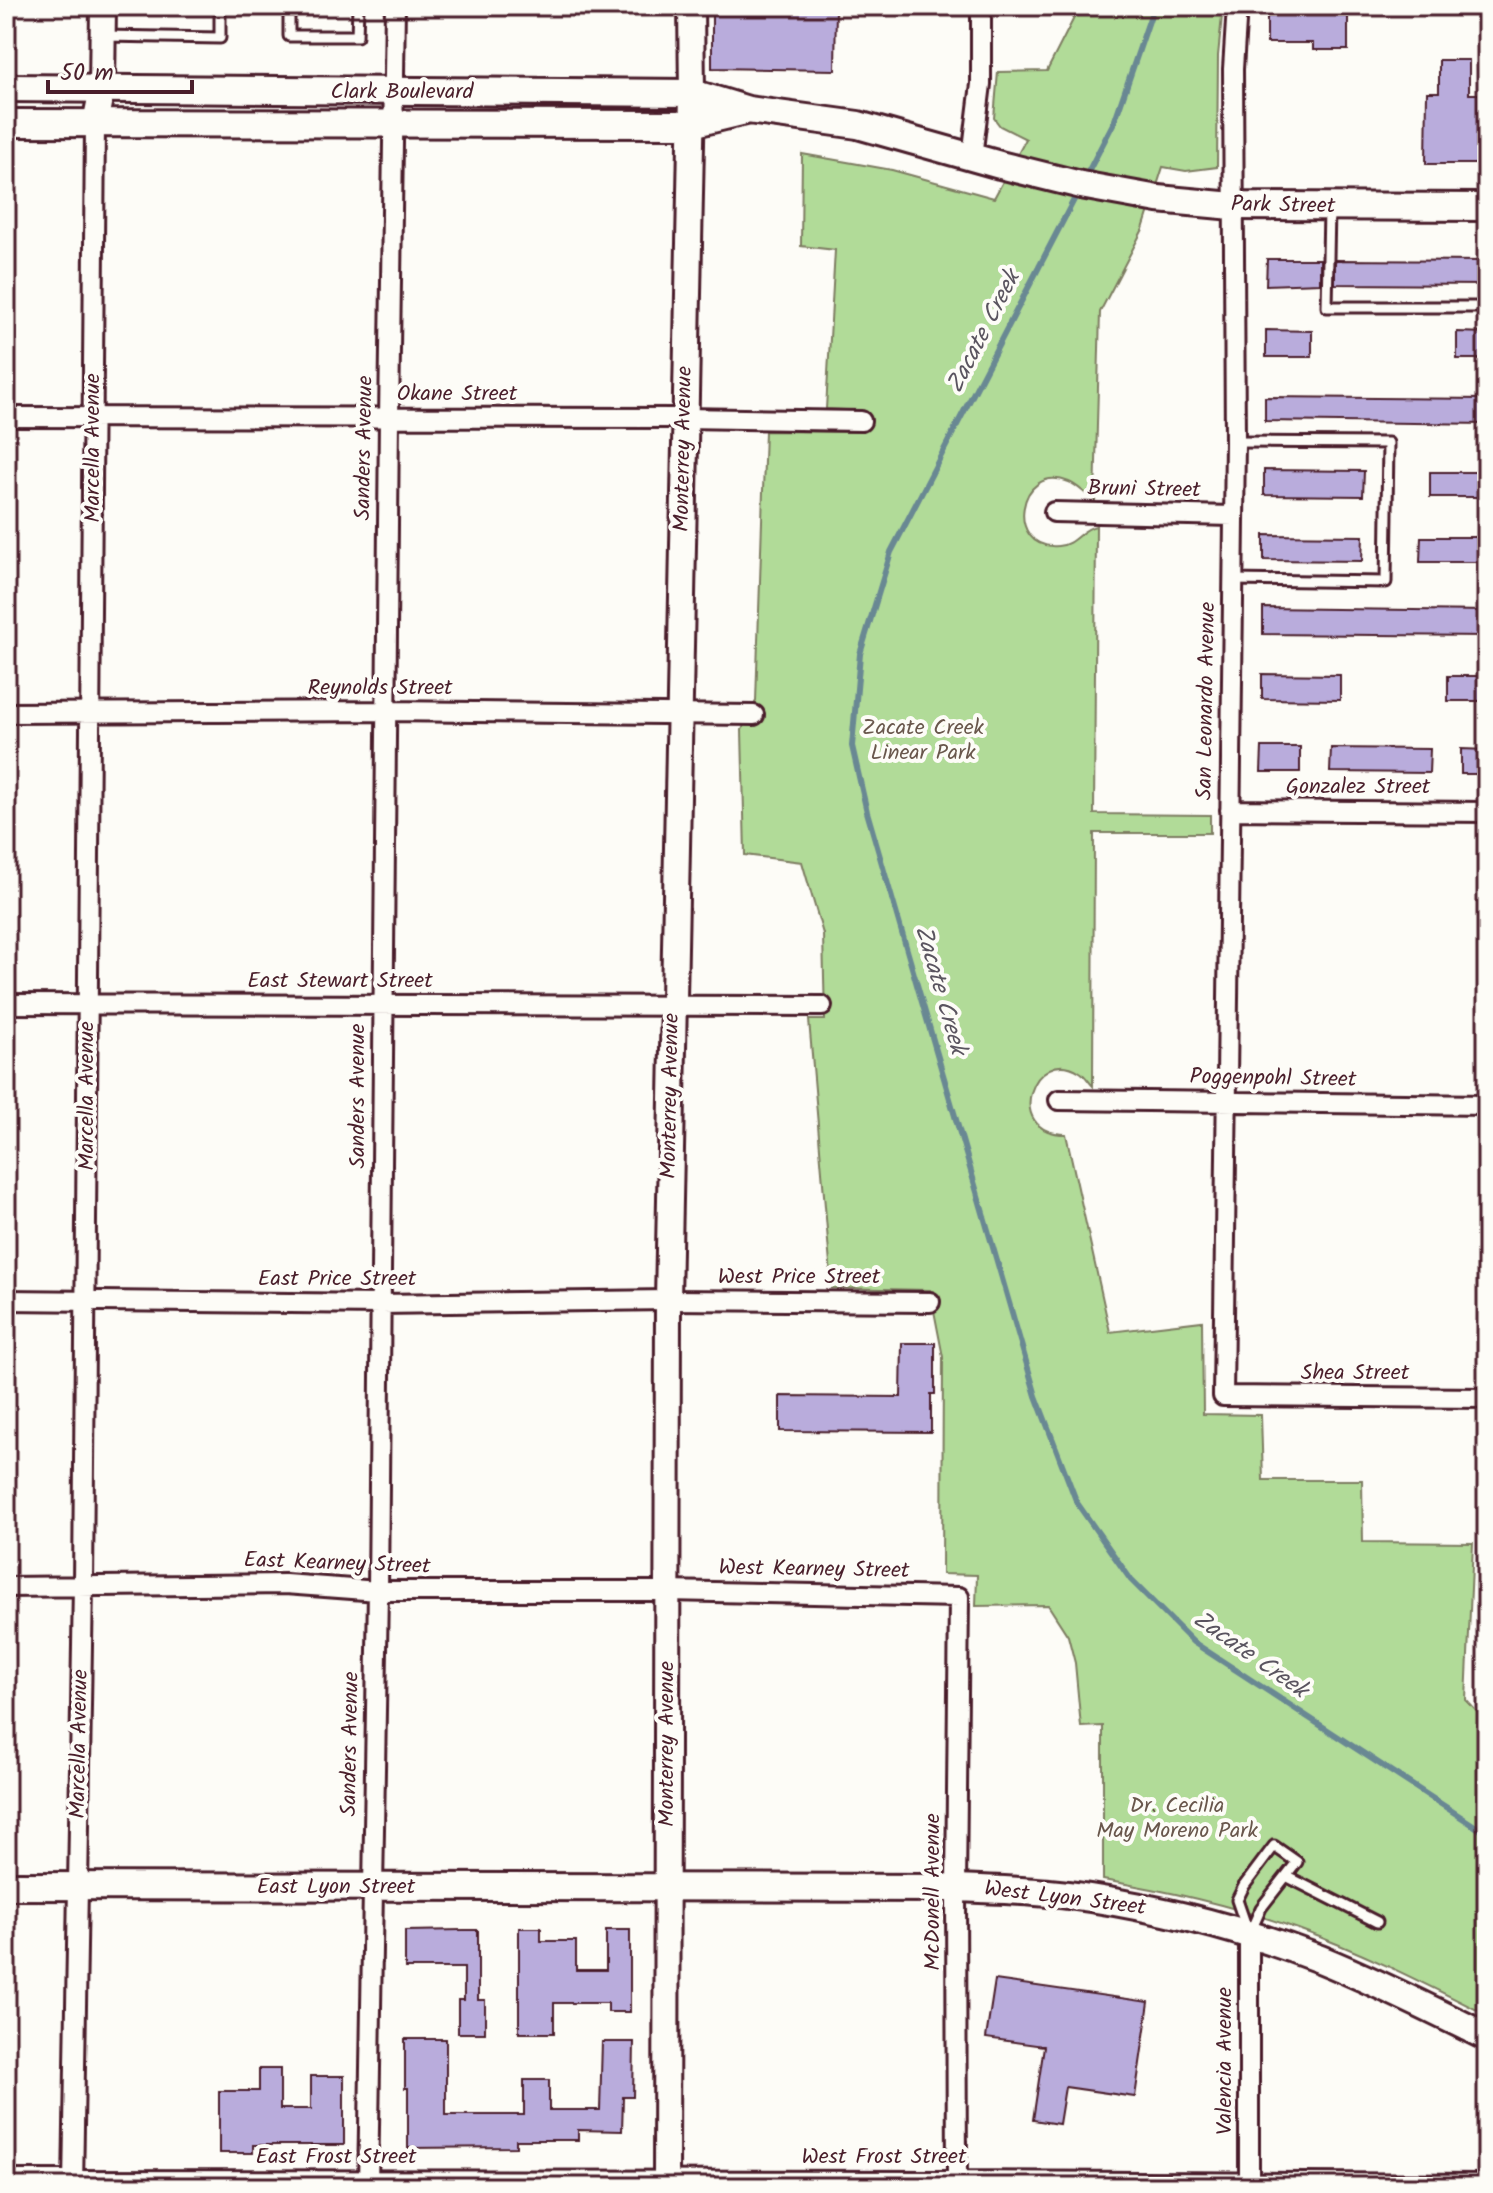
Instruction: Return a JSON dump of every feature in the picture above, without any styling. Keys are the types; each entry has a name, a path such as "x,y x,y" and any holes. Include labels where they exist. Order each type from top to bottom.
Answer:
{"main road":[{"name":"Clark Boulevard","path":"6,88 692,93 748,110 858,125 1081,185"},
{"name":"Clark Boulevard","path":"6,123 691,124 748,110"},
{"name":"Park Street","path":"1081,185 1158,199 1233,206 1487,207"},
{"name":"East Lyon Street","path":"6,1886 666,1887"},
{"name":"West Lyon Street","path":"666,1887 956,1888 1088,1897 1156,1910 1249,1935 1320,1959 1386,1987 1487,2037"}],"street":[{"name":"Marcella Avenue","path":"73,2184 83,1585 95,123 102,89 103,6"},
{"name":"Sanders Avenue","path":"368,2184 378,1591 395,6"},
{"name":"Monterrey Avenue","path":"666,2184 668,1300 681,715 691,6"},
{"path":"972,157 981,84 981,6"},
{"name":"San Leonardo Avenue","path":"1223,1396 1235,442 1233,69 1237,6"},
{"name":"Okane Street","path":"6,417 861,421"},
{"name":"Bruni Street","path":"1054,512 1234,516"},
{"name":"Reynolds Street","path":"6,713 386,711 754,715"},
{"name":"Gonzalez Street","path":"1230,810 1487,812"},
{"name":"East Stewart Street","path":"6,1004 822,1006"},
{"name":"Poggenpohl Street","path":"1059,1100 1487,1105"},
{"name":"East Price Street","path":"6,1300 381,1304 668,1300"},
{"name":"West Price Street","path":"668,1300 930,1302"},
{"name":"Shea Street","path":"1223,1396 1487,1398"},
{"name":"East Kearney Street","path":"6,1587 285,1584 378,1591 667,1591"},
{"name":"West Kearney Street","path":"667,1591 959,1597"},
{"name":"McDonell Avenue","path":"957,2184 959,1597"},
{"name":"Valencia Avenue","path":"1249,1935 1249,2185"},
{"name":"East Frost Street","path":"6,2180 73,2184 666,2184"},
{"name":"West Frost Street","path":"666,2184 1487,2184"}],"lane":[{"path":"102,36 220,38 220,6"},
{"path":"289,6 289,36 357,36 358,6"},
{"path":"1329,207 1327,307 1487,307"},
{"path":"1233,580 1386,582 1388,443 1235,442"},
{"path":"1274,1846 1297,1862 1261,1908 1249,1935 1237,1900 1274,1846"},
{"path":"1286,1876 1377,1922"}],"green space":[{"name":"Zacate Creek Linear Park","path":"1080,6 1223,6 1218,56 1217,167 1186,171 1163,167 1143,229 1100,312 1095,500 1069,482 1051,479 1038,484 1028,494 1024,508 1024,522 1030,535 1041,544 1064,545 1096,526 1094,814 1210,815 1210,833 1094,833 1093,1086 1080,1072 1064,1066 1049,1069 1038,1078 1031,1092 1030,1106 1034,1120 1046,1130 1066,1134 1110,1332 1202,1321 1203,1414 1261,1415 1263,1480 1362,1480 1363,1542 1473,1543 1466,1700 1487,1718 1487,2015 1370,1958 1298,1929 1202,1900 1103,1880 1103,1726 1081,1727 1075,1663 1068,1636 1048,1605 976,1606 977,1575 942,1574 943,1357 930,1290 832,1288 809,1020 825,1020 823,934 802,862 745,855 742,730 756,701 765,431 863,432 863,411 826,409 835,250 801,246 802,154 892,170 994,198 1026,139 1000,126 994,118 998,72 1047,71"}],"building":[{"path":"712,6 836,6 835,70 712,68"},
{"path":"1267,6 1348,6 1348,50 1313,50 1313,43 1267,43"},
{"path":"1439,60 1469,60 1469,94 1479,94 1478,164 1426,164 1427,92 1439,92"},
{"path":"1267,259 1320,259 1320,283 1266,285"},
{"path":"1335,260 1487,261 1487,285 1335,284"},
{"path":"1266,330 1312,331 1312,357 1266,357"},
{"path":"1457,332 1487,333 1487,359 1457,359"},
{"path":"1265,397 1487,399 1487,424 1265,421"},
{"path":"1264,470 1364,471 1363,496 1264,495"},
{"path":"1430,472 1487,472 1487,497 1430,497"},
{"path":"1264,535 1363,536 1362,561 1264,560"},
{"path":"1421,537 1487,537 1487,562 1420,562"},
{"path":"1263,608 1487,611 1487,636 1263,634"},
{"path":"1262,674 1340,675 1340,700 1262,699"},
{"path":"1448,676 1487,676 1487,701 1448,701"},
{"path":"1262,747 1300,747 1300,772 1261,772"},
{"path":"1331,748 1430,749 1429,773 1330,772"},
{"path":"1461,749 1487,750 1487,774 1461,774"},
{"path":"902,1343 935,1343 931,1432 780,1431 780,1396 901,1397"},
{"path":"519,1928 541,1928 541,1941 576,1941 576,1970 606,1970 606,1930 630,1930 630,2012 608,2012 608,2003 554,2003 554,2033 519,2033"},
{"path":"478,1930 478,2000 485,2000 485,2033 458,2033 458,2000 464,2000 464,1968 405,1968 405,1931"},
{"path":"995,1980 1149,2002 1135,2097 1065,2087 1059,2124 1033,2120 1044,2046 986,2038"},
{"path":"405,2039 446,2039 446,2115 524,2115 524,2080 549,2080 549,2110 600,2110 602,2042 634,2042 633,2097 623,2097 622,2131 578,2130 578,2140 516,2140 516,2147 408,2148"},
{"path":"259,2069 280,2069 280,2109 311,2109 311,2076 344,2076 344,2145 253,2145 253,2153 219,2153 219,2091 259,2091"}],"waterway":[{"name":"Zacate Creek","path":"1084,180 1115,120 1154,6"},
{"name":"Zacate Creek","path":"1079,190 891,552 860,654 852,746 867,812 1036,1396 1077,1503 1131,1580 1193,1642 1487,1834"}],"park label":[{"name":"Dr. Cecilia May Moreno Park","path":"1177,1818"}]}
